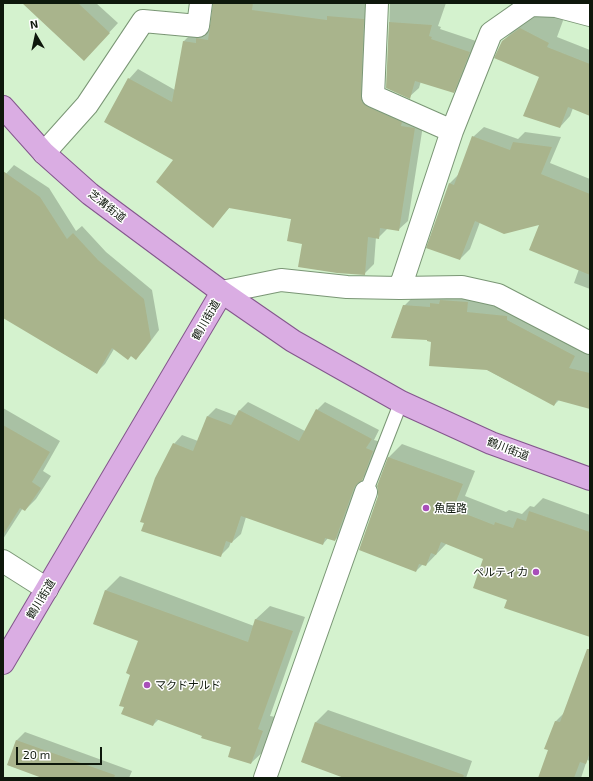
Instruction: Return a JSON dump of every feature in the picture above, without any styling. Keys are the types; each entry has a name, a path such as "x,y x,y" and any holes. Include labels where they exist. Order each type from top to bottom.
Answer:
{"main road":[{"name":"芝溝街道","path":"3,108 44,153 90,194 222,292"},
{"name":"鶴川街道","path":"3,663 222,292 293,340 401,402 491,443 590,478"}],"street":[{"path":"44,153 87,105 144,21 198,26 201,3"},
{"path":"377,3 373,96 452,131"},
{"path":"400,288 452,131 492,33 530,5 556,6 590,15"},
{"path":"222,292 281,280 346,287 462,287 498,295 590,343"},
{"path":"266,778 366,492"},
{"path":"3,562 48,589"}],"lane":[{"path":"366,492 401,402"}],"building":[{"path":"22,3 78,3 110,33 84,61"},
{"path":"213,3 253,3 252,10 327,20 327,16 364,19 362,102 368,107 402,122 401,126 415,128 399,231 380,228 379,239 368,237 365,275 337,273 298,267 302,244 287,241 291,219 229,208 213,228 156,182 173,160 104,122 128,78 172,102 183,41 196,43 196,38 208,40"},
{"path":"389,22 432,25 429,36 432,37 431,39 470,52 454,93 415,81 410,99 386,88"},
{"path":"520,28 549,43 547,47 590,64 590,116 568,107 560,128 523,116 539,77 494,58 502,41"},
{"path":"472,136 510,150 513,142 552,147 541,174 590,194 590,275 529,250 539,225 504,234 475,221 460,260 426,248 449,183 454,185"},
{"path":"3,171 40,197 67,239 73,233 98,260 144,299 151,340 136,360 131,356 128,360 112,348 97,374 3,318"},
{"path":"440,300 468,302 467,312 507,316 507,320 575,356 569,368 590,373 590,409 557,400 554,406 487,370 429,366 431,342 427,340 391,338 403,305 430,307 430,303 439,304"},
{"path":"316,409 372,439 366,448 373,451 362,481 354,488 335,541 325,538 323,545 241,516 232,543 226,541 221,557 141,531 144,523 140,522 155,478 173,443 193,451 207,416 231,425 239,410 299,441"},
{"path":"3,425 50,452 32,482 41,488 25,511 20,508 3,535"},
{"path":"388,457 463,484 453,509 494,525 495,522 513,528 517,518 526,521 529,511 590,532 590,637 504,608 507,600 473,588 483,559 441,542 436,555 431,553 426,566 419,564 416,572 359,550 378,496 377,486"},
{"path":"105,590 248,642 255,619 293,631 258,729 263,731 251,764 228,757 231,747 201,738 202,736 156,719 153,726 121,714 124,707 119,706 130,675 126,673 138,641 93,624"},
{"path":"587,649 590,649 590,752 586,764 580,762 574,778 538,778 548,750 544,749 555,721 560,722"},
{"path":"315,722 464,775 463,778 344,778 301,762"},
{"path":"16,740 115,775 114,778 42,778 7,765"}],"place":[{"name":"魚屋路","path":"426,508"},
{"name":"ペルティカ","path":"536,572"},
{"name":"マクドナルド","path":"147,685"}]}
